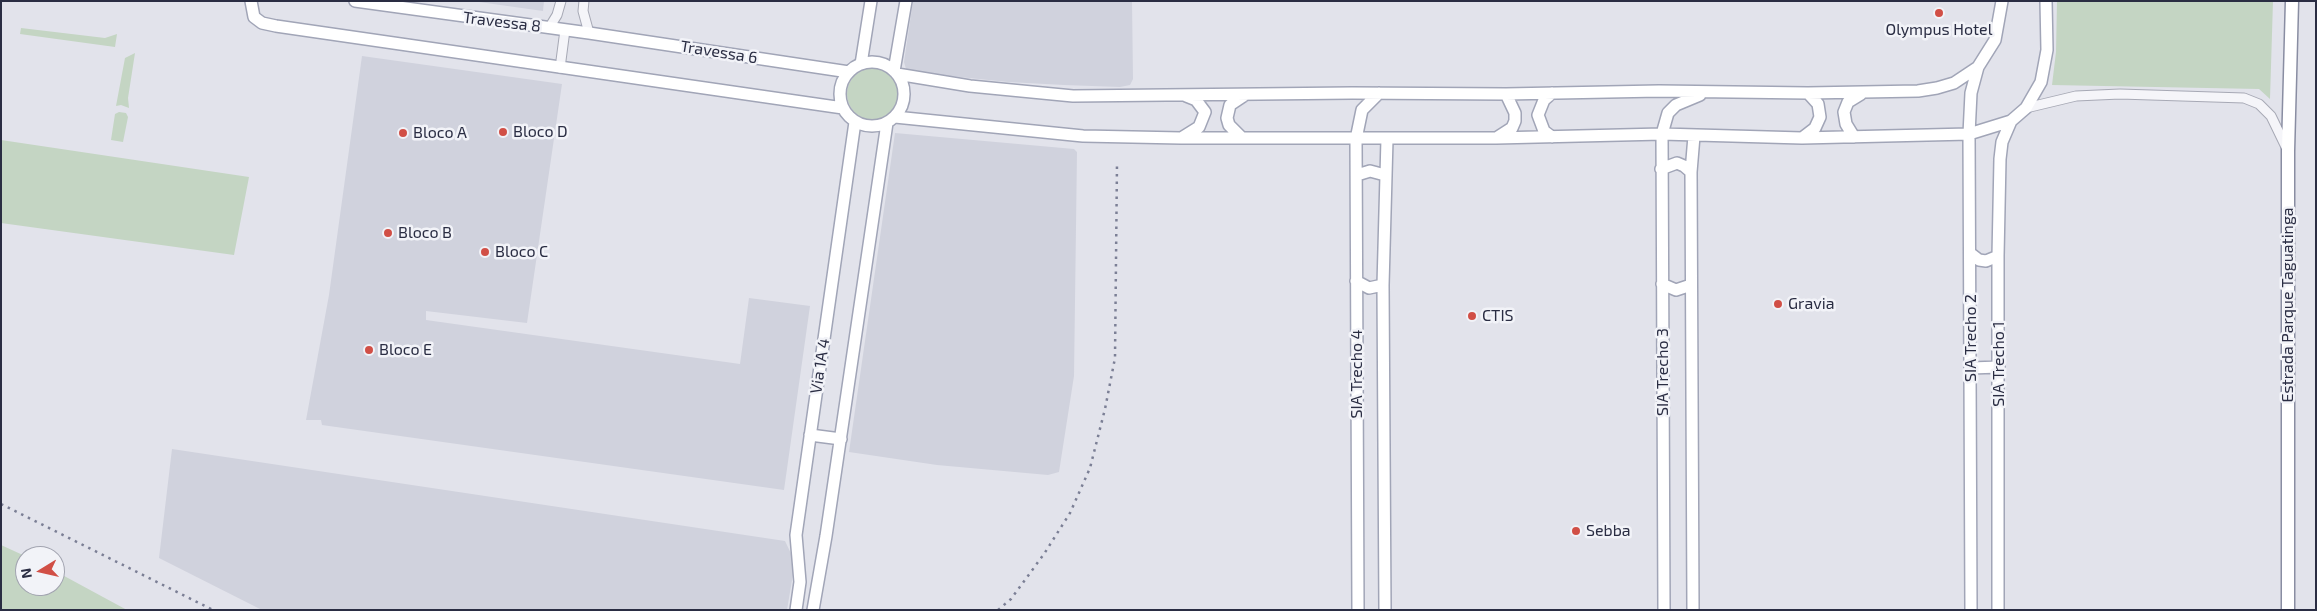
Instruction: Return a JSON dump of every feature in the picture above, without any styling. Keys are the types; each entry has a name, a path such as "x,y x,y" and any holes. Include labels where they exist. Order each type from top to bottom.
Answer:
{"highway":[{"name":"Estrada Parque Taguatinga","path":"2288,610 2288,151 2292,1"}],"main road":[{"path":"250,1 254,17 262,23 326,35 843,108"},
{"name":"Travessa 8","path":"355,1 589,33"},
{"path":"862,64 871,1"},
{"path":"906,1 896,73 903,85 902,108 891,120 876,126 865,126 855,122 843,108 840,89 849,72 862,64 879,63 896,73 970,86 1073,96 1380,93 1552,94 1716,91 1863,93 1937,88 1954,82 1978,67 1995,40 2002,1"},
{"path":"891,120 1083,136 1181,138 1387,139 1662,134 1802,138 1969,134 2011,121 2026,108 2041,82 2045,66 2045,4"},
{"name":"Travessa 6","path":"589,33 849,72"},
{"name":"SIA Trecho 2","path":"1972,610 1969,134 1972,93 1978,67"},
{"name":"SIA Trecho 3","path":"1664,610 1662,134 1668,113 1676,105 1685,100 1716,91"},
{"name":"SIA Trecho 4","path":"1358,610 1356,138 1362,110 1380,93"},
{"path":"1802,138 1815,128 1820,117 1818,104 1808,93"},
{"path":"1854,137 1846,124 1844,112 1848,102 1863,93"},
{"path":"1496,138 1512,128 1514,121 1515,113 1506,94"},
{"path":"1552,94 1544,100 1538,115 1544,131 1552,137"},
{"path":"1181,138 1199,127 1204,112 1196,100 1182,95"},
{"path":"1242,138 1229,125 1227,118 1230,105 1245,95"},
{"name":"Via 1A 4","path":"813,610 891,120"},
{"name":"SIA Trecho 1","path":"1998,610 1998,256 2000,157 2002,142 2011,121"},
{"name":"Via 1A 4","path":"796,610 800,582 796,535 855,122"},
{"path":"1693,610 1690,172 1694,136"},
{"path":"1385,610 1383,285 1387,139"},
{"path":"1661,169 1677,163 1684,166 1690,172"},
{"path":"1357,175 1370,171 1385,175"},
{"path":"1970,253 1979,260 1986,261 1998,256"},
{"path":"1356,281 1368,288 1383,285"},
{"path":"1662,284 1676,290 1691,285"},
{"path":"1971,368 1999,366"},
{"path":"810,435 841,440"}],"street":[{"path":"549,28 557,15 561,1"},
{"path":"584,1 583,11 589,33"},
{"path":"560,68 565,30"},
{"path":"2026,108 2060,99 2098,95 2222,96 2244,98 2259,104 2271,116 2288,151"}],"shaded area":[{"path":"472,1 544,1 543,11"},
{"path":"913,1 1132,1 1133,79 1130,85 1120,87 1008,82 911,72 906,69 904,62"},
{"path":"362,56 562,84 527,323 426,311 426,320 740,364 749,298 810,306 784,490 322,425 321,420 306,420 329,295"},
{"path":"895,133 1074,149 1077,152 1074,376 1059,472 1048,475 937,465 849,452"},
{"path":"172,449 785,541 795,562 787,610 262,610 159,558"}],"green space":[{"path":"2057,1 2273,1 2270,99 2259,89 2052,85 2056,52"},
{"path":"21,28 105,38 117,34 115,47 20,34"},
{"path":"135,53 128,98 129,108 121,105 116,106 125,58"},
{"path":"868,68 878,68 888,72 895,79 899,94 895,109 888,116 878,120 868,120 858,116 851,109 847,99 847,89 851,79 858,72"},
{"path":"119,112 126,113 128,117 123,142 111,140 115,114"},
{"path":"1,140 249,177 234,255 1,223"},
{"path":"1,545 15,551 15,596 65,596 65,576 127,610 1,610"}],"railway":[{"path":"998,610 1011,599 1044,554 1070,513 1090,468 1105,409 1115,358 1117,163"},
{"path":"1,504 213,610"}],"place":[{"name":"Olympus Hotel","path":"1939,13"},
{"name":"Bloco D","path":"503,132"},
{"name":"Bloco A","path":"403,133"},
{"name":"Bloco B","path":"388,233"},
{"name":"Bloco C","path":"485,252"},
{"name":"Gravia","path":"1778,304"},
{"name":"CTIS","path":"1472,316"},
{"name":"Bloco E","path":"369,350"},
{"name":"Sebba","path":"1576,531"}]}
